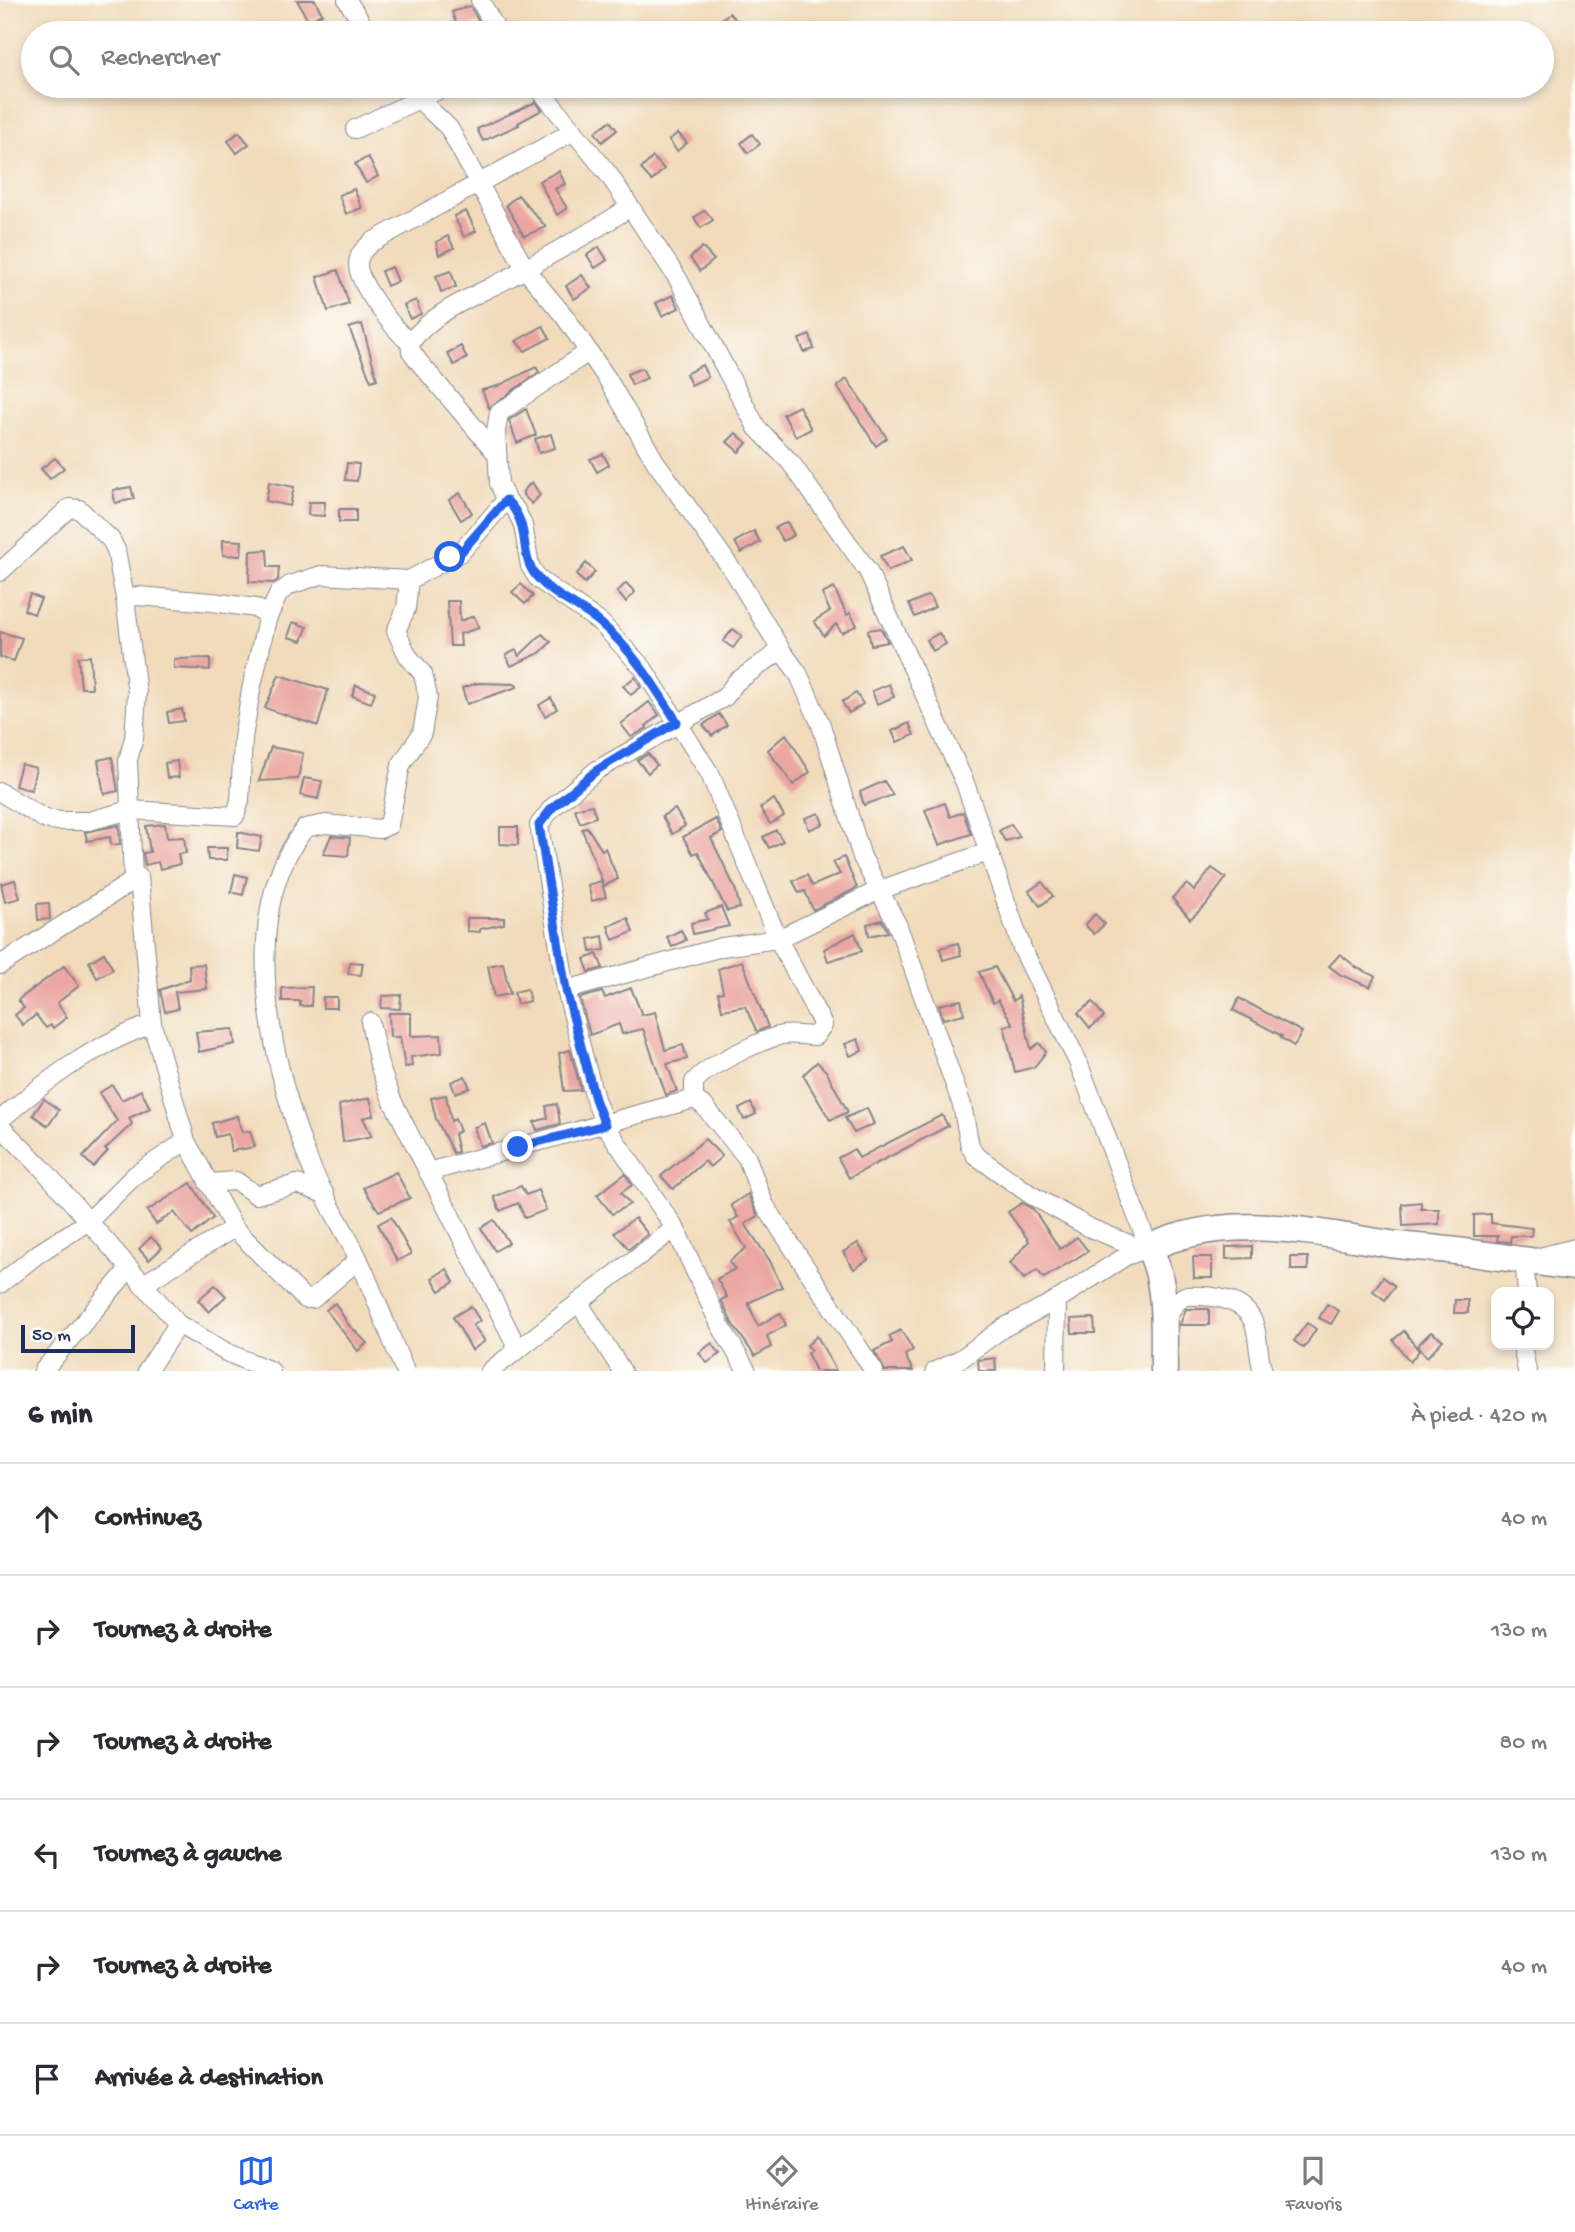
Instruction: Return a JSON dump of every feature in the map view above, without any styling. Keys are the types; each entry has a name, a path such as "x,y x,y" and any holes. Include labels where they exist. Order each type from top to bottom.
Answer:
{"street":[{"path":"347,0 360,21"},
{"path":"480,0 491,21"},
{"path":"547,98 602,165 678,279 757,428 791,463 868,571 965,783 1022,948 1078,1062 1147,1249 1157,1262 1164,1371"},
{"path":"355,129 419,99 444,120 524,269 565,317 655,461 736,575 781,650 799,673 813,700 862,858 877,891 898,926 962,1105 968,1139 975,1155 1031,1195 1090,1228 1147,1249"},
{"path":"496,453 419,362 411,351 410,343 394,329 369,292 358,264 362,251 573,131"},
{"path":"410,343 425,327 466,299 524,269 630,207"},
{"path":"588,352 505,406 499,413 496,453 499,483 506,500 516,510 523,525 530,566 538,579 601,624 635,657 710,774 778,939 823,1025 822,1030 815,1036 783,1035 712,1067 694,1082 694,1099"},
{"path":"0,792 45,819 89,821 131,810 235,816 240,801 243,738 251,690 267,619 279,593 310,577 349,575 394,581 409,580 461,552 506,500"},
{"path":"4,560 69,508 79,509 111,540 125,598 136,693 134,738 128,760 132,878"},
{"path":"405,1371 358,1260 311,1166 287,1095 264,976 269,922 284,862 305,828 325,824 380,829 388,825 401,765 422,733 428,697 423,674 408,656 396,631 406,609 409,580"},
{"path":"125,598 183,599 242,606 265,613 267,619"},
{"path":"747,1371 720,1325 675,1228 605,1125 595,1099 566,990 539,825 552,808 597,770 725,697 736,682 781,650"},
{"path":"566,990 722,947 778,939 877,891 988,852"},
{"path":"0,965 132,878 139,877 152,1024 186,1141 208,1183 234,1228 305,1299 313,1299 358,1260"},
{"path":"370,1022 379,1065 392,1100 518,1349"},
{"path":"0,1120 45,1081 86,1053 114,1037 152,1024"},
{"path":"428,1172 694,1099 705,1105 747,1158 757,1189 775,1223 874,1371"},
{"path":"0,1126 89,1221 128,1270 178,1324 226,1352 271,1371"},
{"path":"0,1284 40,1252 89,1221 135,1175 186,1141"},
{"path":"208,1183 236,1181 256,1195 297,1184 325,1194"},
{"path":"142,1285 234,1228"},
{"path":"490,1371 675,1228"},
{"path":"935,1371 962,1364 1003,1328 1057,1300 1126,1256 1175,1236 1199,1231 1276,1228 1348,1235 1383,1243 1575,1267"},
{"path":"1524,1261 1575,1248"},
{"path":"1524,1261 1527,1287"},
{"path":"43,1371 128,1270"},
{"path":"1163,1326 1174,1306 1184,1296 1208,1296 1235,1304 1247,1310 1252,1318 1263,1371"},
{"path":"1056,1371 1057,1300"},
{"path":"579,1303 622,1371"},
{"path":"147,1371 178,1324"},
{"path":"1523,1350 1527,1371"}],"building":[{"path":"297,0 315,0 322,14 308,21"},
{"path":"470,6 478,21 455,21 452,12"},
{"path":"729,13 737,21 720,21"},
{"path":"536,102 542,110 518,123 519,125 483,141 477,129"},
{"path":"610,121 617,130 602,142 595,132"},
{"path":"239,132 249,144 237,153 228,141"},
{"path":"678,133 687,143 677,151 669,140"},
{"path":"752,134 760,144 748,153 741,143"},
{"path":"368,157 378,176 366,183 355,164"},
{"path":"653,157 664,169 652,181 641,169"},
{"path":"559,171 565,184 555,189 567,208 557,215 539,181"},
{"path":"354,189 362,208 346,214 339,195"},
{"path":"518,195 546,227 524,236 506,205"},
{"path":"705,210 713,220 701,228 694,218"},
{"path":"466,211 476,231 464,237 454,216"},
{"path":"448,236 454,248 439,255 436,242"},
{"path":"599,247 607,260 595,268 587,255"},
{"path":"702,247 714,260 700,271 690,258"},
{"path":"392,267 398,281 387,286 381,271"},
{"path":"338,270 349,304 328,311 317,277"},
{"path":"451,271 456,287 441,292 436,276"},
{"path":"582,275 591,288 574,299 566,286"},
{"path":"673,295 679,308 662,316 656,303"},
{"path":"416,300 421,314 410,319 404,305"},
{"path":"362,324 377,379 371,381 349,328"},
{"path":"543,326 550,338 525,351 516,341"},
{"path":"810,335 814,349 804,352 799,339"},
{"path":"461,346 467,358 454,365 447,353"},
{"path":"702,365 708,377 691,385 686,374"},
{"path":"536,367 539,372 489,408 482,390 498,386"},
{"path":"642,368 647,378 632,385 627,374"},
{"path":"847,379 887,438 876,446 837,386"},
{"path":"799,406 811,429 796,437 783,414"},
{"path":"526,409 536,435 517,443 509,420"},
{"path":"736,433 747,443 739,452 727,442"},
{"path":"551,434 555,448 539,453 535,439"},
{"path":"603,454 609,465 597,472 590,459"},
{"path":"55,458 64,468 50,479 41,469"},
{"path":"347,463 359,464 357,481 345,480"},
{"path":"269,482 294,487 290,506 266,501"},
{"path":"532,482 540,495 532,504 523,495 523,491"},
{"path":"131,487 134,499 115,503 113,490"},
{"path":"460,493 472,513 461,520 449,500"},
{"path":"309,502 325,502 324,516 308,515"},
{"path":"339,509 356,509 356,522 339,522"},
{"path":"787,522 794,535 783,541 775,528"},
{"path":"754,531 760,542 741,553 735,542"},
{"path":"223,540 242,541 241,556 223,555"},
{"path":"904,546 912,560 888,571 880,556"},
{"path":"267,550 268,567 279,567 278,580 273,583 249,582 250,551"},
{"path":"586,563 595,572 585,583 576,575"},
{"path":"626,583 635,592 626,602 617,592"},
{"path":"521,584 533,596 525,604 512,592"},
{"path":"834,588 847,615 850,613 857,625 842,633 836,624 824,636 814,621 830,611 822,594"},
{"path":"30,594 41,599 34,614 24,610"},
{"path":"929,595 935,607 915,617 909,604"},
{"path":"447,601 459,601 460,621 474,616 479,628 460,634 461,646 450,646"},
{"path":"293,622 307,627 302,641 288,637"},
{"path":"881,628 888,642 871,645 868,630"},
{"path":"733,629 742,636 733,648 723,641"},
{"path":"0,632 22,638 14,661 0,657"},
{"path":"939,633 946,644 933,651 927,640"},
{"path":"542,634 551,642 540,653 511,666 506,655 516,650 519,656"},
{"path":"90,656 92,688 81,688 78,657"},
{"path":"210,658 210,670 174,668 174,659"},
{"path":"279,675 328,690 318,726 265,708"},
{"path":"635,677 641,687 631,695 623,686"},
{"path":"478,683 516,684 517,687 467,704 462,688"},
{"path":"889,684 894,697 877,704 872,691"},
{"path":"356,685 375,692 371,703 352,696"},
{"path":"856,693 863,704 849,713 842,702"},
{"path":"551,698 557,709 545,716 539,705"},
{"path":"649,702 659,715 647,728 631,737 621,724"},
{"path":"182,709 184,721 169,723 167,712"},
{"path":"719,714 727,725 712,736 703,725"},
{"path":"909,723 914,735 897,742 892,731"},
{"path":"786,734 810,772 793,785 768,750"},
{"path":"271,747 303,753 298,779 259,781"},
{"path":"648,754 657,765 648,773 637,760"},
{"path":"112,757 118,791 104,794 98,760"},
{"path":"177,761 179,777 167,778 165,763"},
{"path":"21,764 36,768 31,790 15,786"},
{"path":"304,778 322,781 318,799 300,795"},
{"path":"884,781 893,795 864,805 860,792"},
{"path":"774,799 784,816 770,824 760,808"},
{"path":"945,803 950,817 963,812 971,834 939,845 925,810"},
{"path":"592,805 596,817 580,823 575,809"},
{"path":"675,809 685,826 672,834 662,816"},
{"path":"819,813 823,824 809,830 805,818"},
{"path":"716,819 722,832 711,838 735,888 740,908 727,911 698,852 693,854 683,837"},
{"path":"165,824 167,838 184,837 186,853 178,854 180,864 160,869 158,862 145,865 143,853 150,852 146,826"},
{"path":"1011,824 1020,837 1005,841 999,831"},
{"path":"119,825 120,844 111,845 110,837 87,841 85,832"},
{"path":"500,827 518,827 518,845 500,844"},
{"path":"587,827 602,850 605,848 618,879 604,886 582,829"},
{"path":"776,830 783,841 769,848 763,837"},
{"path":"238,832 262,837 259,851 237,848"},
{"path":"331,836 350,838 348,856 323,854"},
{"path":"207,848 227,848 227,860 208,860"},
{"path":"844,857 857,888 813,910 805,891 799,893 793,881 807,875 812,886 840,874 833,862"},
{"path":"1212,868 1226,878 1206,905 1190,919 1172,898 1187,884 1194,891"},
{"path":"235,874 247,877 243,895 231,892"},
{"path":"15,880 20,898 5,902 1,884"},
{"path":"601,881 606,897 592,901 588,885"},
{"path":"1042,882 1053,896 1040,906 1029,891"},
{"path":"49,903 50,919 38,920 37,904"},
{"path":"721,907 729,926 693,934 691,923 708,919 705,913"},
{"path":"1095,914 1105,924 1094,934 1085,925"},
{"path":"467,918 504,918 504,924 480,929 480,932 467,931"},
{"path":"628,918 633,932 613,940 608,926"},
{"path":"882,920 888,932 869,936 867,924"},
{"path":"681,930 686,940 672,947 667,937"},
{"path":"855,933 862,951 828,961 824,949"},
{"path":"603,936 605,950 591,952 589,939"},
{"path":"958,943 961,955 943,960 940,948"},
{"path":"104,953 113,969 97,978 89,962"},
{"path":"597,954 603,968 589,972 584,959"},
{"path":"1340,954 1357,968 1375,976 1370,987 1341,975 1329,966"},
{"path":"742,961 768,1027 757,1032 745,1006 722,1010 718,993 723,992 718,969"},
{"path":"350,962 363,963 361,975 348,974"},
{"path":"503,963 510,994 494,997 488,966"},
{"path":"204,964 207,989 175,992 178,1009 165,1012 160,990 190,979 189,965"},
{"path":"64,966 79,986 57,1003 67,1017 53,1028 51,1025 46,1028 36,1015 23,1025 15,1015 24,1008 18,1000"},
{"path":"995,967 1013,1001 1019,996 1031,1049 1039,1043 1046,1052 1034,1067 1015,1072 1004,1026 1013,1024 998,1000 993,1003 979,972"},
{"path":"312,987 311,1006 300,1006 300,1001 282,1001 282,988"},
{"path":"631,988 642,1015 655,1012 665,1050 683,1045 687,1059 667,1064 677,1091 666,1095 643,1029 622,1034 619,1024 590,1035 580,998 602,992 605,998"},
{"path":"527,989 530,1001 517,1004 514,992"},
{"path":"401,995 400,1009 381,1008 382,996"},
{"path":"323,997 337,997 337,1008 323,1008"},
{"path":"1239,998 1302,1032 1294,1046 1281,1038 1282,1036 1233,1010"},
{"path":"961,1000 964,1014 943,1019 939,1005"},
{"path":"1093,1002 1104,1017 1090,1028 1078,1013"},
{"path":"389,1013 411,1013 411,1036 441,1035 442,1053 411,1057 412,1066 405,1067 400,1037 390,1037"},
{"path":"233,1029 235,1044 199,1052 196,1032"},
{"path":"858,1039 862,1051 850,1056 845,1044"},
{"path":"570,1050 581,1090 564,1091 559,1053"},
{"path":"817,1062 826,1071 848,1112 830,1120 803,1075"},
{"path":"465,1076 470,1088 455,1093 451,1082"},
{"path":"112,1085 122,1100 141,1090 150,1108 129,1118 132,1124 105,1149 108,1151 93,1167 83,1157 117,1121 99,1093"},
{"path":"446,1095 451,1121 455,1119 460,1131 454,1134 458,1152 453,1153 436,1119 431,1098"},
{"path":"370,1098 374,1115 363,1118 372,1136 343,1142 339,1105"},
{"path":"44,1099 59,1110 48,1126 33,1115"},
{"path":"751,1103 756,1114 744,1120 739,1109"},
{"path":"557,1104 560,1124 537,1130 534,1122 548,1118 546,1106"},
{"path":"867,1108 874,1124 854,1133 845,1118"},
{"path":"942,1115 948,1126 849,1178 838,1158 854,1149 859,1158"},
{"path":"237,1116 242,1132 250,1131 255,1147 231,1151 228,1134 215,1137 212,1123"},
{"path":"485,1123 492,1143 480,1146 474,1127"},
{"path":"705,1139 722,1156 710,1167 705,1161 673,1189 661,1176"},
{"path":"396,1172 410,1198 379,1211 363,1188"},
{"path":"625,1174 632,1185 621,1193 630,1204 612,1214 597,1195"},
{"path":"191,1183 213,1218 192,1235 174,1212 156,1224 147,1211"},
{"path":"521,1186 526,1195 538,1190 546,1210 525,1218 518,1203 500,1211 494,1197"},
{"path":"748,1194 758,1216 745,1224 770,1261 782,1287 748,1303 758,1326 780,1313 786,1325 767,1336 771,1347 755,1356 732,1323 721,1300 727,1297 717,1279 735,1269 729,1262 746,1248 730,1222 738,1217 731,1205"},
{"path":"1421,1202 1421,1209 1439,1209 1439,1224 1403,1226 1402,1204"},
{"path":"1022,1203 1033,1209 1060,1249 1077,1237 1088,1251 1044,1278 1037,1270 1024,1279 1010,1263 1029,1241 1008,1212"},
{"path":"1491,1214 1491,1223 1532,1228 1531,1236 1511,1236 1510,1242 1497,1241 1498,1236 1474,1236 1474,1215"},
{"path":"391,1217 411,1254 397,1261 378,1224"},
{"path":"635,1218 648,1234 629,1249 614,1233"},
{"path":"494,1220 509,1243 495,1251 481,1228"},
{"path":"151,1237 162,1248 149,1260 139,1249"},
{"path":"858,1243 868,1260 854,1269 843,1252"},
{"path":"1252,1246 1252,1258 1226,1259 1226,1247"},
{"path":"1193,1257 1212,1257 1212,1278 1194,1278"},
{"path":"1291,1257 1308,1257 1308,1270 1291,1270"},
{"path":"447,1269 454,1282 440,1291 432,1278"},
{"path":"1383,1277 1395,1286 1385,1300 1373,1291"},
{"path":"215,1285 226,1296 209,1312 198,1300"},
{"path":"1455,1300 1468,1300 1468,1313 1454,1313"},
{"path":"335,1303 348,1324 367,1343 358,1351 326,1310"},
{"path":"1327,1304 1339,1311 1331,1324 1319,1318"},
{"path":"471,1306 480,1321 473,1325 485,1341 472,1350 453,1317"},
{"path":"1186,1309 1209,1309 1209,1325 1180,1325"},
{"path":"1094,1318 1095,1333 1072,1333 1071,1319"},
{"path":"1307,1323 1316,1329 1304,1348 1294,1341"},
{"path":"901,1330 913,1350 905,1355 913,1371 885,1371 874,1351 892,1342 889,1336"},
{"path":"1404,1331 1419,1351 1410,1362 1393,1340"},
{"path":"1431,1332 1443,1340 1427,1357 1417,1346"},
{"path":"817,1336 836,1371 816,1371 807,1353 811,1350 807,1345"},
{"path":"712,1343 720,1354 707,1363 699,1353"},
{"path":"995,1358 996,1371 979,1371 978,1360"}],"route":[{"path":"450,557 467,546 506,500 516,510 523,525 530,566 538,579 601,624 635,657 677,722 597,770 552,808 539,825 566,990 595,1099 605,1125 518,1147"}]}
